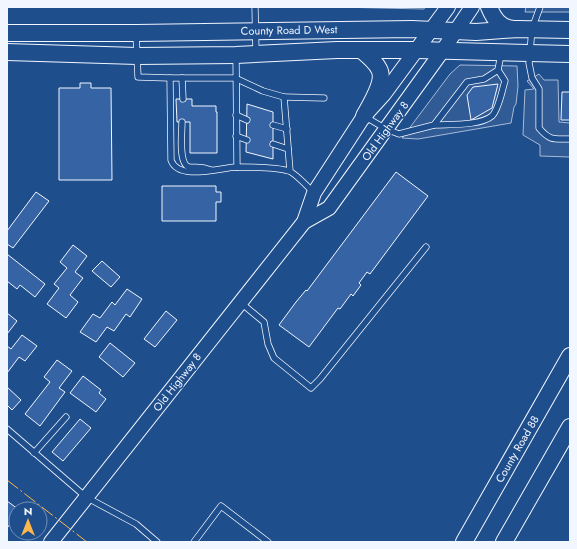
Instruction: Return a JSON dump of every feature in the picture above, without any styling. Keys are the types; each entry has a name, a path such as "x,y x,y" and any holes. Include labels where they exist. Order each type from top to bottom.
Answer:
{"main road":[{"path":"489,7 496,22 508,28 525,29"},
{"name":"County Road D West","path":"7,33 136,33 255,30 412,29 476,32 525,29 570,30"},
{"name":"County Road D West","path":"7,52 137,56 256,55 337,50 443,50 570,54"},
{"path":"361,50 380,70 382,79 364,116"},
{"name":"County Road 88","path":"464,542 570,356"},
{"path":"504,542 570,427"}],"street":[{"name":"Old Highway 8","path":"51,542 304,222 314,193 364,116 384,94 448,7"},
{"name":"Old Highway 8","path":"304,222 329,208 443,50 472,7"}],"lane":[{"path":"255,7 256,55"},
{"path":"540,7 525,29 529,53 529,67 532,78 539,89 539,128 546,137 570,139"},
{"path":"136,33 138,78 235,78 263,91 284,97 324,98"},
{"path":"364,116 386,129 399,134 434,125 480,122 492,115 498,104 505,81 498,70 501,52"},
{"path":"236,55 235,78 237,167"},
{"path":"434,125 466,82 484,79 498,70"},
{"path":"170,78 172,164 184,171 200,172 237,167 290,171 314,193"},
{"path":"182,78 183,99"},
{"path":"284,97 290,171"},
{"path":"236,115 247,120"},
{"path":"182,122 183,163 188,167 203,167 211,170"},
{"path":"273,125 286,129"},
{"path":"236,136 246,140"},
{"path":"273,144 288,149"},
{"path":"240,302 264,322 268,344 274,358 311,388 320,379 426,247"},
{"path":"34,453 66,417"},
{"path":"7,429 86,497 136,524 158,542"},
{"path":"194,542 221,506 268,542"}],"shaded area":[{"path":"336,7 425,7 424,9"},
{"path":"526,7 570,7 570,12 525,12"},
{"path":"460,65 517,66 518,86 516,104 511,123 418,139 402,138 450,74"},
{"path":"539,74 544,80 558,80 559,122 570,123 570,157 540,156 540,145 523,135 525,90 534,89 527,81"}],"building":[{"path":"80,83 91,83 91,88 111,88 112,180 59,180 59,88 80,88"},
{"path":"498,84 492,108 471,120 467,95 473,87"},
{"path":"562,92 570,92 570,120 561,120"},
{"path":"176,99 192,99 192,106 216,106 217,153 190,153 190,122 177,122"},
{"path":"247,104 273,112 273,159 246,152"},
{"path":"396,172 428,196 370,274 367,272 359,283 361,285 353,296 351,294 340,309 338,308 309,347 279,325 296,302 306,290 307,291"},
{"path":"162,186 216,186 216,192 221,192 221,202 216,202 216,221 162,221"},
{"path":"36,192 49,201 13,248 7,244 7,231"},
{"path":"73,245 87,256 75,272 83,278 70,295 78,302 66,318 47,304 59,288 54,284 67,268 60,262"},
{"path":"7,254 45,284 35,297 20,285 17,289 7,281"},
{"path":"102,261 120,277 111,287 92,271"},
{"path":"127,289 142,299 130,317 126,314 114,331 107,327 96,342 80,332 93,314 100,318 112,302 115,305"},
{"path":"166,311 177,320 155,347 144,339"},
{"path":"7,313 17,321 7,334"},
{"path":"22,335 37,346 25,361 19,357 7,373 7,346 11,349"},
{"path":"110,343 135,363 123,377 99,357"},
{"path":"57,360 72,371 59,388 65,392 40,426 25,414 50,382 44,377"},
{"path":"83,376 101,390 99,393 106,399 96,412 70,393"},
{"path":"7,387 21,400 12,410 7,405"},
{"path":"80,419 91,428 63,461 52,452"},
{"path":"7,501 8,527 7,528"}],"power":[{"path":"7,480 87,542"}]}
